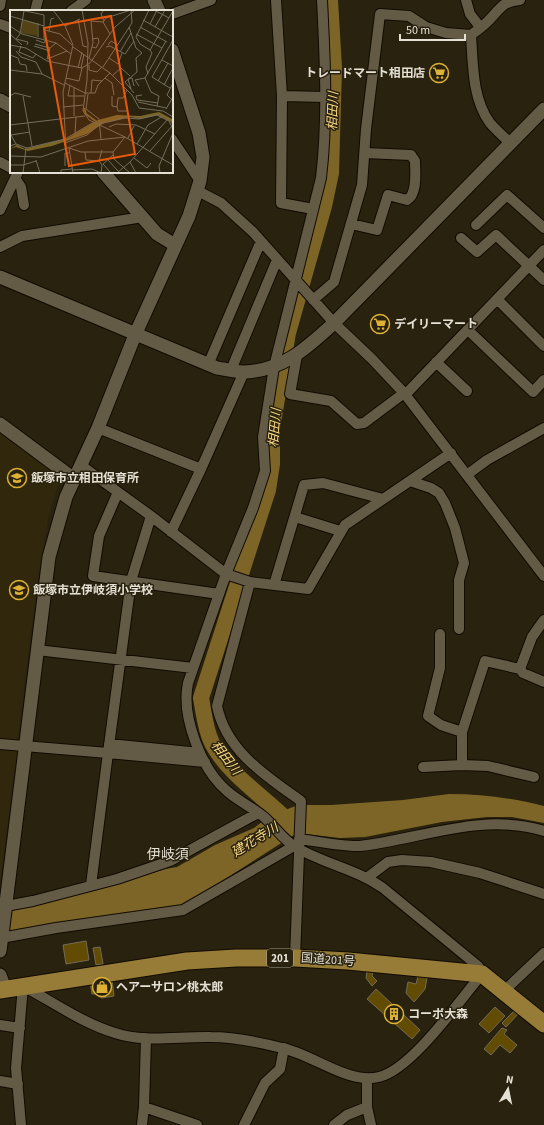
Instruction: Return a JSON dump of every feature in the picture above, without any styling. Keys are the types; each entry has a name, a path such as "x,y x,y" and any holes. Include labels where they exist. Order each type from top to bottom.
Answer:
{"highway":[{"name":"国道201号","path":"2,985 23,986 187,961 236,958 295,958 348,961 482,974"},
{"path":"482,974 544,1024"}],"street":[{"path":"0,6 1,0"},
{"path":"35,10 38,0"},
{"path":"72,10 86,0"},
{"path":"154,0 159,10"},
{"path":"173,14 211,0"},
{"path":"276,0 282,96 281,203 313,210"},
{"path":"21,1125 16,1068 23,986 89,1023 131,1037 212,1037 284,1048 366,1080 391,1073 412,1059 482,974 478,966 368,877 296,843 261,815 225,790 212,774 203,758 192,728 186,702 188,683 193,668 226,574 253,508 265,471 263,437 276,366 295,280 321,178 324,154 325,98 322,0"},
{"path":"466,0 470,14 480,27"},
{"path":"310,296 334,282 362,185 380,14 409,16 426,27 446,34 471,35 491,19 500,7 506,3 520,0"},
{"path":"0,24 10,28"},
{"path":"471,35 476,87 482,108 490,122 510,143"},
{"path":"0,951 3,907 26,745 49,557 66,497 82,466 136,335 189,216 199,186 203,157 199,133 173,53"},
{"path":"282,96 325,98"},
{"path":"0,100 10,105"},
{"path":"0,277 208,365 237,371 276,366 295,357 334,323 544,109"},
{"path":"173,141 199,186 221,203 261,241 334,323 372,359 405,394 468,474 544,576"},
{"path":"351,224 377,230 388,195 408,200 412,196 414,188 415,161 411,156 365,153"},
{"path":"0,162 10,167"},
{"path":"104,173 157,234 175,245"},
{"path":"0,210 4,189 17,175 24,204"},
{"path":"476,225 507,195 544,228"},
{"path":"0,247 22,236 143,217"},
{"path":"461,238 477,252 496,235 544,280"},
{"path":"208,365 261,241"},
{"path":"295,357 290,394 331,401 357,424 364,423 405,394 544,250"},
{"path":"172,532 201,469 277,260"},
{"path":"497,299 544,346"},
{"path":"468,330 533,392 544,380"},
{"path":"436,362 467,391"},
{"path":"0,424 74,479"},
{"path":"98,428 201,469"},
{"path":"468,474 487,460 544,428"},
{"path":"82,466 151,516 226,574 250,582 308,589 340,531 345,525 451,453"},
{"path":"410,481 431,488 439,493 445,503 454,528 464,563 459,580 459,629"},
{"path":"274,584 304,485 323,483 383,499"},
{"path":"118,492 99,536 93,576 219,594"},
{"path":"91,885 131,581 151,516"},
{"path":"295,517 340,531"},
{"path":"250,582 217,706 220,718 238,751 257,769 300,801 296,843 295,958"},
{"path":"520,669 532,637 544,620"},
{"path":"440,634 440,668 428,716 441,725 462,732"},
{"path":"37,650 193,668"},
{"path":"462,765 462,732 485,661 520,669 523,672 544,682"},
{"path":"0,744 108,748 203,758"},
{"path":"423,767 462,765 488,766 534,777"},
{"path":"3,907 33,901 117,879 170,860 261,815"},
{"path":"1,937 183,910 296,843 358,846 470,826 510,824 544,831"},
{"path":"368,877 388,862 402,860 431,862 480,873 544,894"},
{"path":"504,991 544,953"},
{"path":"0,1025 20,1028"},
{"path":"142,1125 146,1038"},
{"path":"244,1125 265,1083 280,1069 284,1048"},
{"path":"366,1080 367,1107 371,1125"},
{"path":"0,1081 18,1084"},
{"path":"144,1107 197,1125"},
{"path":"334,1125 347,1115 367,1107"}],"shaded area":[{"name":"飯塚市立伊岐須小学校","path":"0,431 61,476 48,519 32,625 18,739 13,741 0,741"},
{"path":"0,749 18,750 0,883"}],"water":[{"name":"建花寺川","path":"449,794 497,797 544,806 544,823 512,817 487,817 442,822 365,837 340,838 297,833 186,904 165,909 9,933 0,910 133,879 165,869 177,867 215,845 254,828 270,816 298,805 331,805 403,800"}],"building":[{"path":"86,941 89,960 66,964 63,945"},
{"path":"100,947 103,964 96,965 93,948"},
{"path":"367,971 373,972 372,976 377,981 372,986 366,978"},
{"path":"418,976 427,978 425,989 414,1002 406,993 408,982 416,984"},
{"path":"112,979 114,996 101,998 100,993 92,994 90,982"},
{"name":"コーポ大森","path":"376,989 420,1030 412,1039 367,999"},
{"path":"495,1007 505,1016 489,1033 479,1024"},
{"path":"515,1010 519,1013 506,1027 502,1023"},
{"path":"502,1028 507,1030 504,1034 517,1045 510,1053 500,1045 491,1055 484,1049"}],"waterway":[{"name":"相田川","path":"287,820 236,775 219,754 212,743 208,732 201,698 268,490 272,464 272,429 288,333 324,206 331,173 334,68 330,0"}],"place":[{"name":"トレードマート相田店","path":"439,73"},
{"name":"デイリーマート","path":"380,324"},
{"name":"飯塚市立相田保育所","path":"17,478"},
{"name":"飯塚市立伊岐須小学校","path":"19,590"},
{"name":"ヘアーサロン桃太郎","path":"102,987"},
{"name":"コーポ大森","path":"394,1014"}],"district":[{"name":"伊岐須","path":"168,855"}]}
